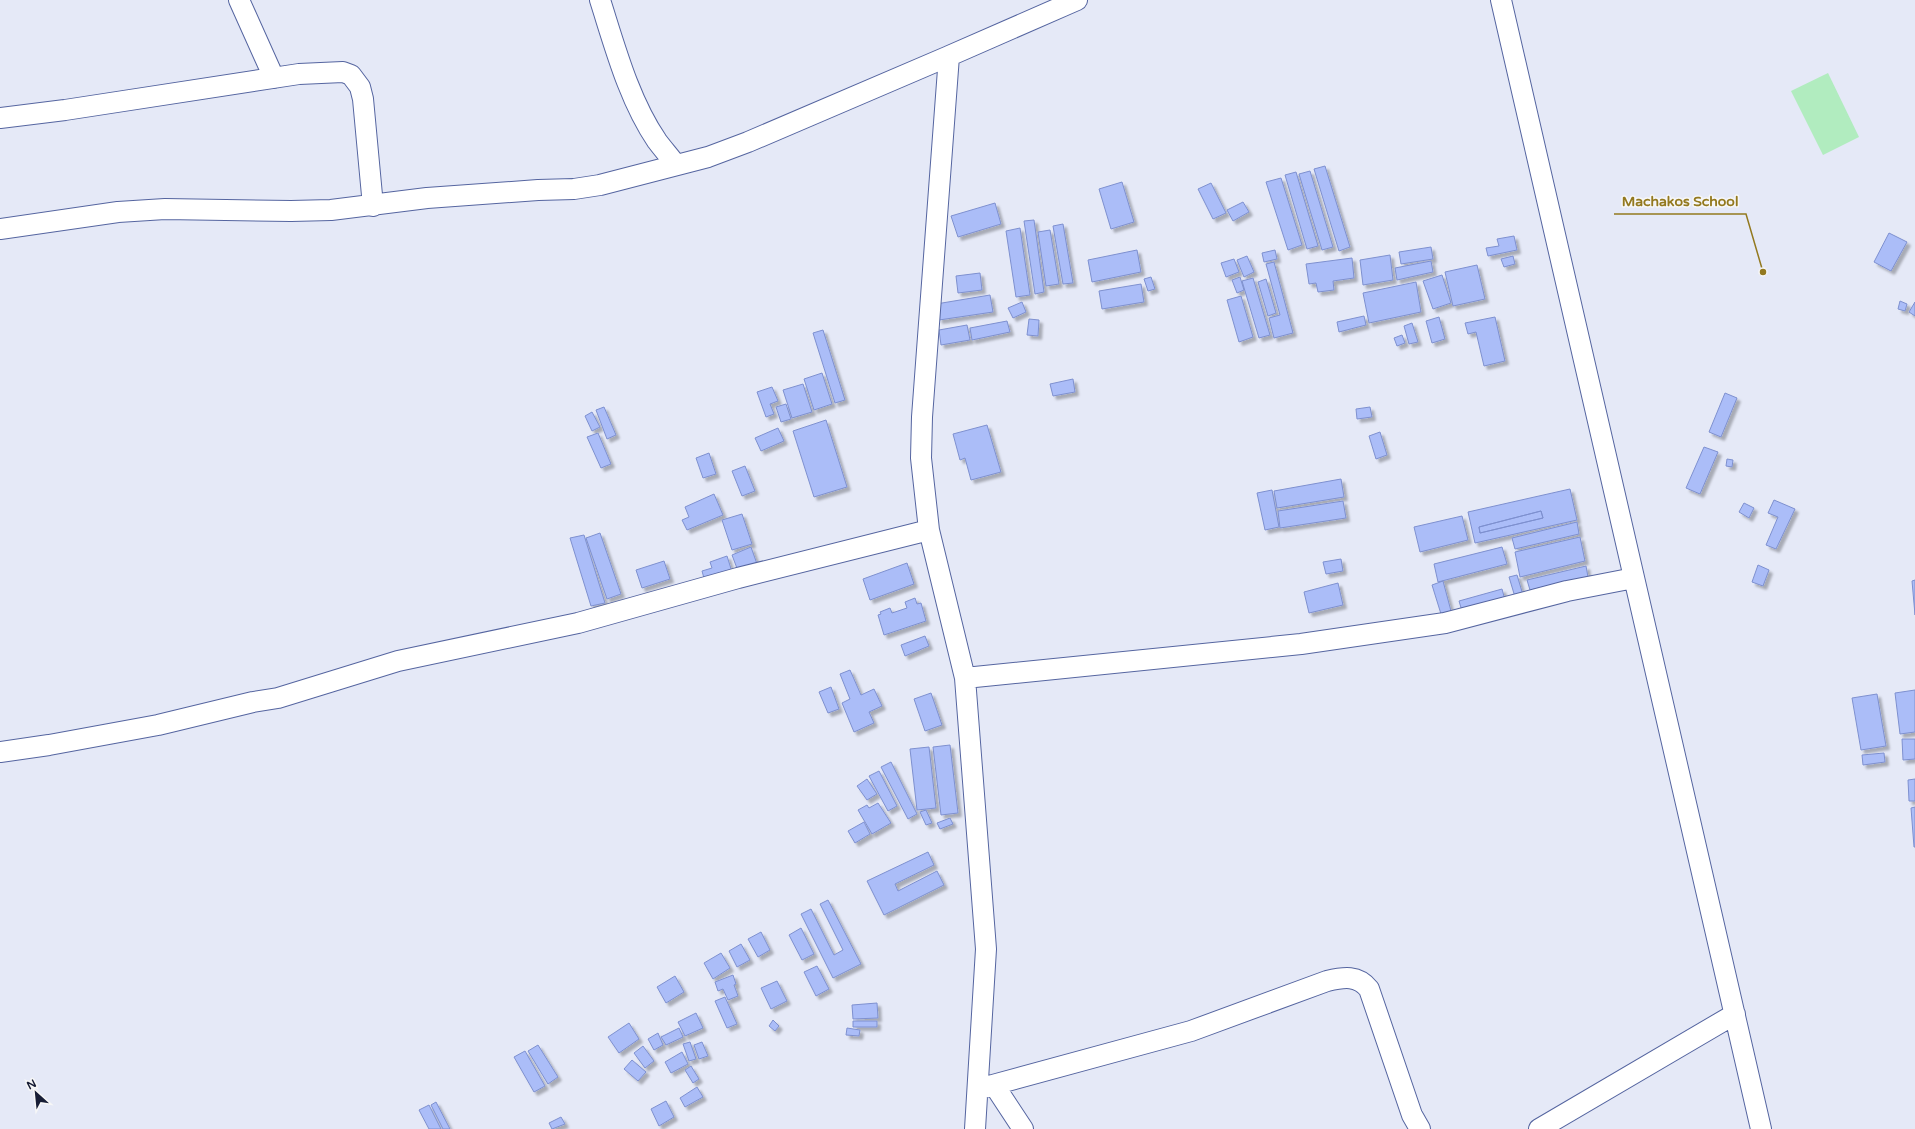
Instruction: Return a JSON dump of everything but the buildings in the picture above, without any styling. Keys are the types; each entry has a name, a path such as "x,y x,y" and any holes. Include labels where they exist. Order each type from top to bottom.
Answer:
{"street":[{"path":"239,0 274,78"},
{"path":"600,0 623,69 643,116 657,141 676,165"},
{"path":"0,228 118,212 165,209 291,211 331,210 374,206 427,198 574,189 607,184 708,157 748,142 1078,0"},
{"path":"1501,0 1761,1129"},
{"path":"949,56 922,417 921,458 929,530 965,678 986,949 986,1087 975,1129"},
{"path":"0,118 65,110 299,74 343,72 351,75 356,80 360,87 363,99 374,206"},
{"path":"0,752 50,745 150,726 253,702 278,698 398,661 578,623 738,578 929,530"},
{"path":"965,678 1301,644 1438,624 1567,591 1634,578"},
{"path":"986,1087 1191,1031 1327,981 1341,978 1353,978 1364,983 1369,989 1412,1115 1420,1129"},
{"path":"1539,1129 1735,1014"},
{"path":"986,1087 1023,1129"}],"green space":[{"path":"1828,73 1859,137 1823,155 1791,91"}],"place":[{"name":"Machakos School","path":"1763,272"}]}
